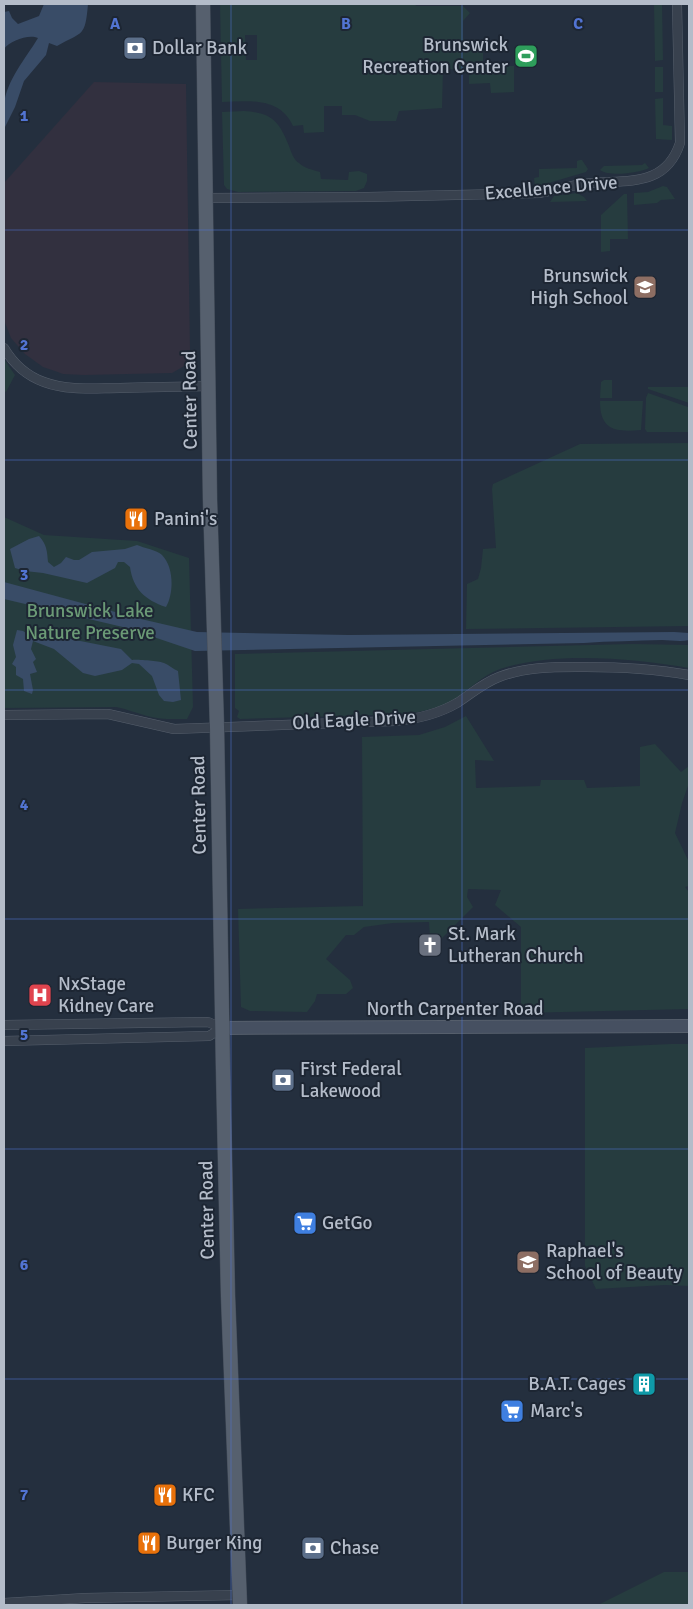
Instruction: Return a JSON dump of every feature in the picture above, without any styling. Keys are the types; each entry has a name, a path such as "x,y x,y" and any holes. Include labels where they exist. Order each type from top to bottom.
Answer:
{"main road":[{"name":"Center Road","path":"203,4 208,386 217,727 228,1296 240,1600"}],"street":[{"name":"Excellence Drive","path":"206,198 368,197 540,192 592,183 629,181 656,175 670,164 680,144 677,4"},
{"path":"4,348 27,373 44,382 61,386 90,388 208,386"},
{"name":"Old Eagle Drive","path":"4,715 108,714 174,728 410,719 427,716 443,710 484,684 499,677 540,668 632,668 689,676"},
{"path":"4,1025 208,1022 222,1028"},
{"name":"North Carpenter Road","path":"222,1028 689,1026"},
{"path":"4,1041 208,1036 222,1028"},
{"path":"4,1603 240,1600"}],"shaded area":[{"path":"94,82 186,84 190,351 186,365 172,373 63,374 43,367 25,354 11,338 4,320 4,183"}],"green space":[{"path":"220,4 415,4 416,6 463,6 470,13 463,21 463,38 467,45 471,42 483,47 483,66 514,66 514,92 491,93 490,83 469,84 469,70 443,69 442,108 399,111 396,121 370,121 355,115 342,115 342,106 324,106 324,132 304,133 303,125 293,126 280,110 272,105 243,101 222,102","holes":["245,35 257,35 257,60 246,60"]},
{"path":"654,4 662,4 663,60 655,61"},
{"path":"655,67 663,67 663,92 655,92"},
{"path":"663,98 663,125 672,126 672,140 656,139 655,99"},
{"path":"244,111 268,116 278,124 296,160 306,168 320,172 321,179 348,180 349,172 359,171 367,174 364,188 356,191 238,192 227,189 224,185 222,112"},
{"path":"580,160 588,169 586,172 535,187 534,178 539,177 539,169 577,168 577,161"},
{"path":"645,163 649,168 631,173 617,174 600,170 604,166 642,165"},
{"path":"663,186 667,187 675,199 634,205 634,193 648,192"},
{"path":"577,193 587,201 550,202 554,196"},
{"path":"624,194 627,194 628,239 610,239 610,251 601,252 601,215"},
{"path":"4,359 15,375 6,392 4,391"},
{"path":"612,380 612,398 600,398 601,382"},
{"path":"648,387 689,387 689,403 648,389"},
{"path":"648,393 688,407 688,432 647,432 645,429 646,398"},
{"path":"600,401 643,401 641,430 624,431 611,428 603,418"},
{"path":"689,443 689,626 466,629 467,584 478,579 483,549 496,548 493,484 580,444"},
{"name":"Brunswick Lake Nature Preserve","path":"4,517 44,535 137,541 189,558 193,707 187,719 157,718 116,707 4,708"},
{"path":"632,644 689,645 689,668 644,661 594,658 569,658 521,663 493,672 452,701 431,709 408,714 240,719 237,717 239,711 235,708 235,654"},
{"path":"466,716 494,761 475,760 476,788 540,786 541,780 584,780 587,788 640,786 640,747 655,744 681,772 689,766 689,783 675,833 689,862 689,886 685,887 689,892 689,1009 521,1013 521,927 495,905 501,890 468,889 467,897 473,907 437,943 436,937 430,937 429,922 393,923 364,927 354,935 346,935 326,959 350,980 353,988 346,994 317,994 315,1001 307,1012 250,1011 241,1007 238,909 363,906 362,737 419,735 445,727"},
{"path":"689,1044 689,1286 665,1285 596,1289 585,1266 585,1048"},
{"path":"664,1572 689,1572 689,1605 598,1605"}],"water":[{"path":"44,4 88,4 86,23 81,32 72,38 57,46 49,43 46,55 24,81 15,107 4,129 4,105 8,87 38,38 20,39 10,43 4,49 4,12 9,11 12,18 18,24 39,16"},
{"path":"39,536 45,545 48,562 54,567 66,557 79,560 92,552 125,549 137,545 160,553 169,566 172,580 169,601 166,607 152,601 141,593 134,582 130,567 124,562 118,562 115,568 87,583 15,568 10,549"},
{"path":"4,582 197,632 349,635 674,632 689,633 689,640 195,651 127,628 4,599"},
{"path":"17,630 23,631 35,639 60,637 121,649 132,660 164,663 178,671 181,700 173,702 164,701 159,695 152,676 139,664 132,663 122,670 95,676 83,673 54,649 33,641 31,649 36,659 33,662 37,672 30,674 32,694 24,691 23,679 16,675 16,667 12,664 16,657 13,645"}],"place":[{"name":"Dollar Bank","path":"135,48"},
{"name":"Brunswick Recreation Center","path":"526,56"},
{"name":"Brunswick High School","path":"645,287"},
{"name":"Panini's","path":"136,519"},
{"name":"St. Mark Lutheran Church","path":"430,945"},
{"name":"NxStage Kidney Care","path":"40,995"},
{"name":"First Federal Lakewood","path":"283,1080"},
{"name":"GetGo","path":"305,1223"},
{"name":"Raphael's School of Beauty","path":"528,1262"},
{"name":"B.A.T. Cages","path":"644,1384"},
{"name":"Marc's","path":"512,1411"},
{"name":"KFC","path":"165,1495"},
{"name":"Burger King","path":"149,1543"},
{"name":"Chase","path":"313,1548"}]}
